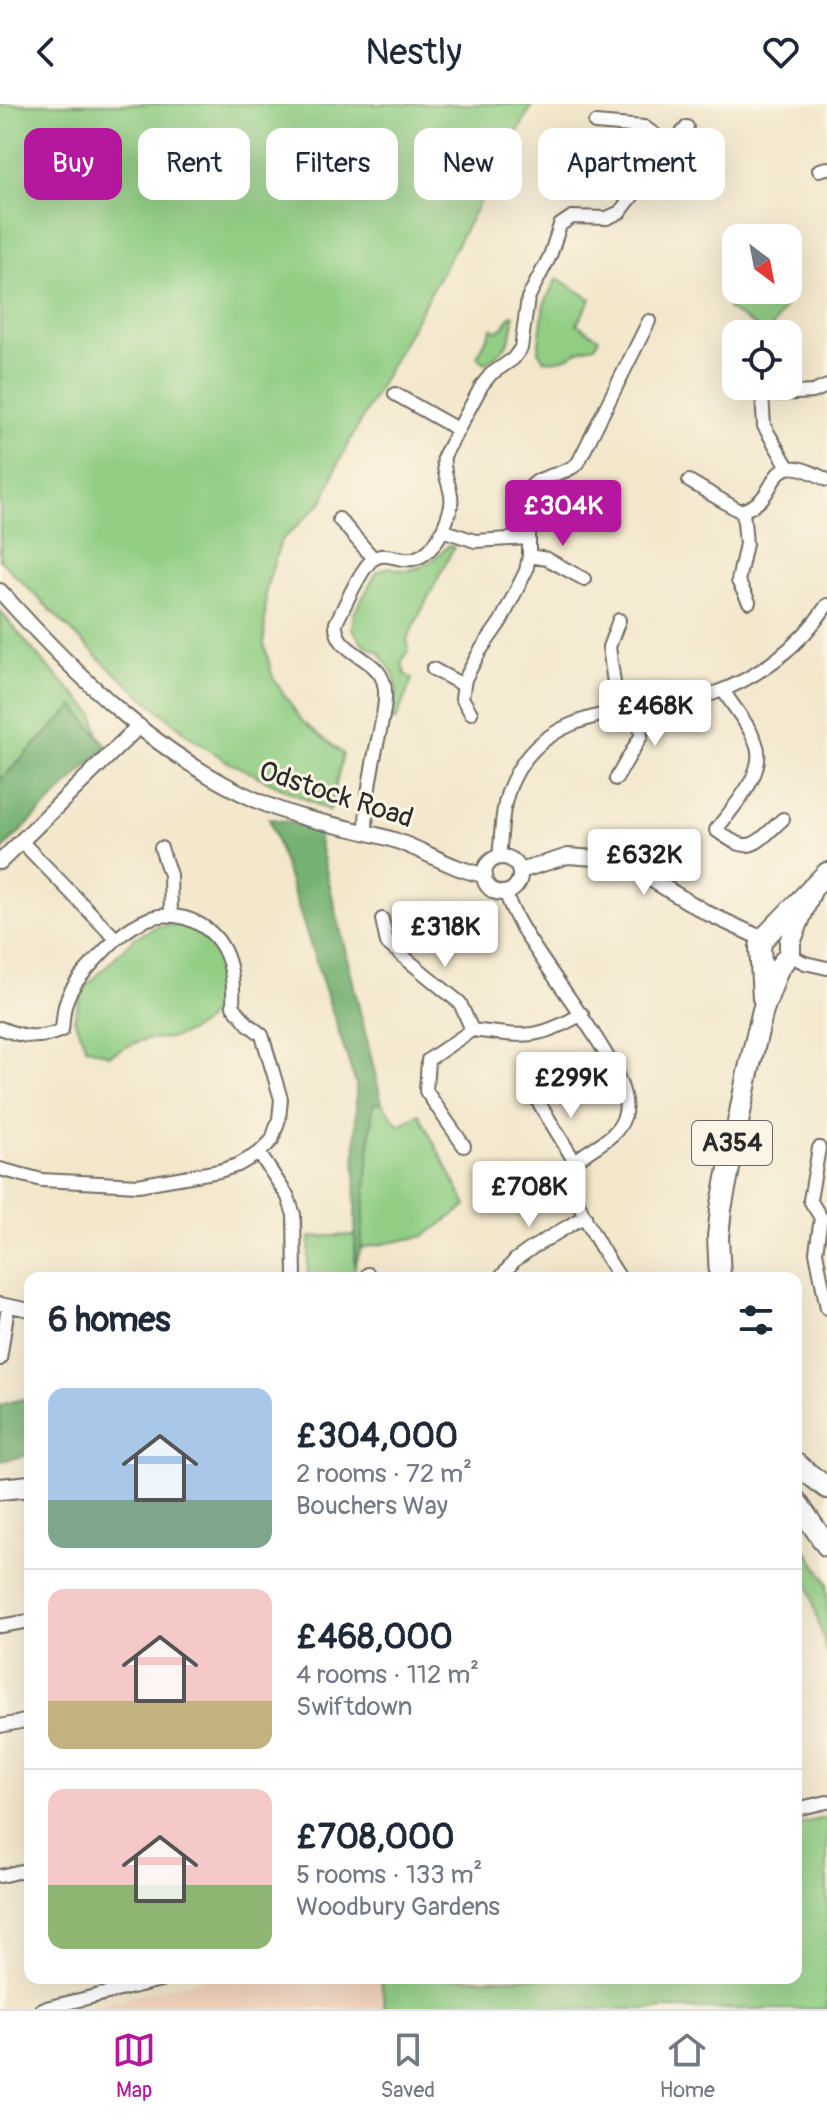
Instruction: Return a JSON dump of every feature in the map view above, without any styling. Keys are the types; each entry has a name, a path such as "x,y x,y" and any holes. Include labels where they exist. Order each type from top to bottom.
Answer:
{"highway":[{"name":"A354","path":"720,1272 718,1237 724,1187 776,947 812,888 827,873"},
{"path":"802,1469 827,1488"},
{"path":"0,1489 24,1487"},
{"path":"802,1510 827,1546"}],"street":[{"path":"595,123 645,128"},
{"path":"366,833 368,792 385,684 376,669 340,641 335,628 366,565 383,555 406,560 417,558 432,548 452,501 443,460 482,385 491,374 513,359 521,348 528,298 550,256 560,225 572,217 607,218 620,212 629,200"},
{"path":"471,713 463,703 463,685 526,571 529,556 528,494 531,485 567,472 578,463 649,321"},
{"path":"788,467 764,426 762,395 813,392 827,386"},
{"path":"395,394 457,429"},
{"path":"689,481 743,510 756,505 777,476 788,467 802,467 827,480"},
{"path":"743,510 746,544 738,581 749,602"},
{"path":"339,519 374,559"},
{"path":"442,530 475,541 528,538"},
{"path":"529,556 547,559 584,579"},
{"name":"Odstock Road","path":"0,591 88,681 139,726 182,758 249,797 296,815 408,845 458,868 485,875 492,889 506,892 520,927 582,1014 624,1091 626,1106 618,1129 604,1143 575,1162"},
{"path":"499,858 508,793 528,756 570,724 723,690 763,669 788,650 816,622 827,605"},
{"path":"618,712 609,647 619,620"},
{"path":"433,669 463,685"},
{"path":"723,690 753,737 759,757 753,776 716,830 738,845 747,847 783,819"},
{"path":"616,779 641,736 639,708"},
{"path":"0,862 139,726"},
{"path":"21,841 115,938"},
{"path":"161,848 170,875 171,914"},
{"path":"520,871 568,856 608,859 637,871 707,913 805,963 827,968"},
{"path":"485,875 490,862 499,858 510,859 520,871"},
{"path":"506,892 516,887 520,871"},
{"path":"0,1028 26,1037 48,1036 62,1030 65,1004 74,984 115,938 148,919 171,914 199,923 219,937 231,962 233,1006 262,1035 281,1099 272,1140 259,1153 219,1171 138,1185 42,1180 0,1169"},
{"path":"382,919 387,943 460,1003 472,1030"},
{"path":"464,1146 426,1091 428,1060 472,1030 530,1036 552,1032 582,1014"},
{"path":"536,1098 575,1162 571,1177 578,1202 617,1272"},
{"path":"819,1148 810,1200 824,1217 816,1252 827,1308"},
{"path":"259,1153 288,1197 294,1215 295,1272"},
{"path":"505,1272 515,1260 585,1216"},
{"path":"0,1359 4,1305 24,1309"},
{"path":"0,1626 24,1622"},
{"path":"0,1726 24,1721"},
{"path":"802,1808 827,1802"},
{"path":"0,1876 24,1870"},
{"path":"42,2009 144,1984"}],"shaded area":[{"path":"183,1984 382,1984 385,2009 82,2009"}],"green space":[{"path":"0,104 533,104 520,128 414,128 414,200 481,200 338,463 323,501 281,541 266,588 264,644 273,678 302,721 343,754 330,811 226,761 189,736 106,665 0,560"},
{"path":"557,278 591,299 577,324 599,338 595,346 567,358 544,360 538,351 544,304"},
{"path":"731,304 787,304 777,320 746,320 728,309"},
{"path":"511,315 514,316 513,325 507,344 485,363 477,357 492,328 497,331 503,328"},
{"path":"448,546 454,547 407,639 409,649 402,662 405,674 412,679 396,720 390,720 397,692 394,675 379,652 363,644 352,628 354,613 377,572 389,567 414,569 436,558"},
{"path":"0,611 43,662 94,714 99,737 74,706 0,780"},
{"path":"74,706 107,746 0,852 0,780"},
{"path":"269,818 316,828 382,1103 373,1104 361,1248 355,1266 356,1085"},
{"path":"187,925 211,946 222,961 225,986 216,1009 198,1026 175,1037 144,1040 109,1055 86,1047 74,1019 82,991 134,938 158,926"},
{"path":"382,1103 399,1125 419,1114 467,1206 424,1236 361,1248 373,1104"},
{"path":"355,1235 355,1272 307,1272 310,1237"},
{"path":"24,1399 24,1456 0,1461 0,1405"},
{"path":"802,1542 827,1583 827,1654 802,1562"},
{"path":"827,1817 827,2009 385,2009 382,1984 802,1984 802,1823"}]}
